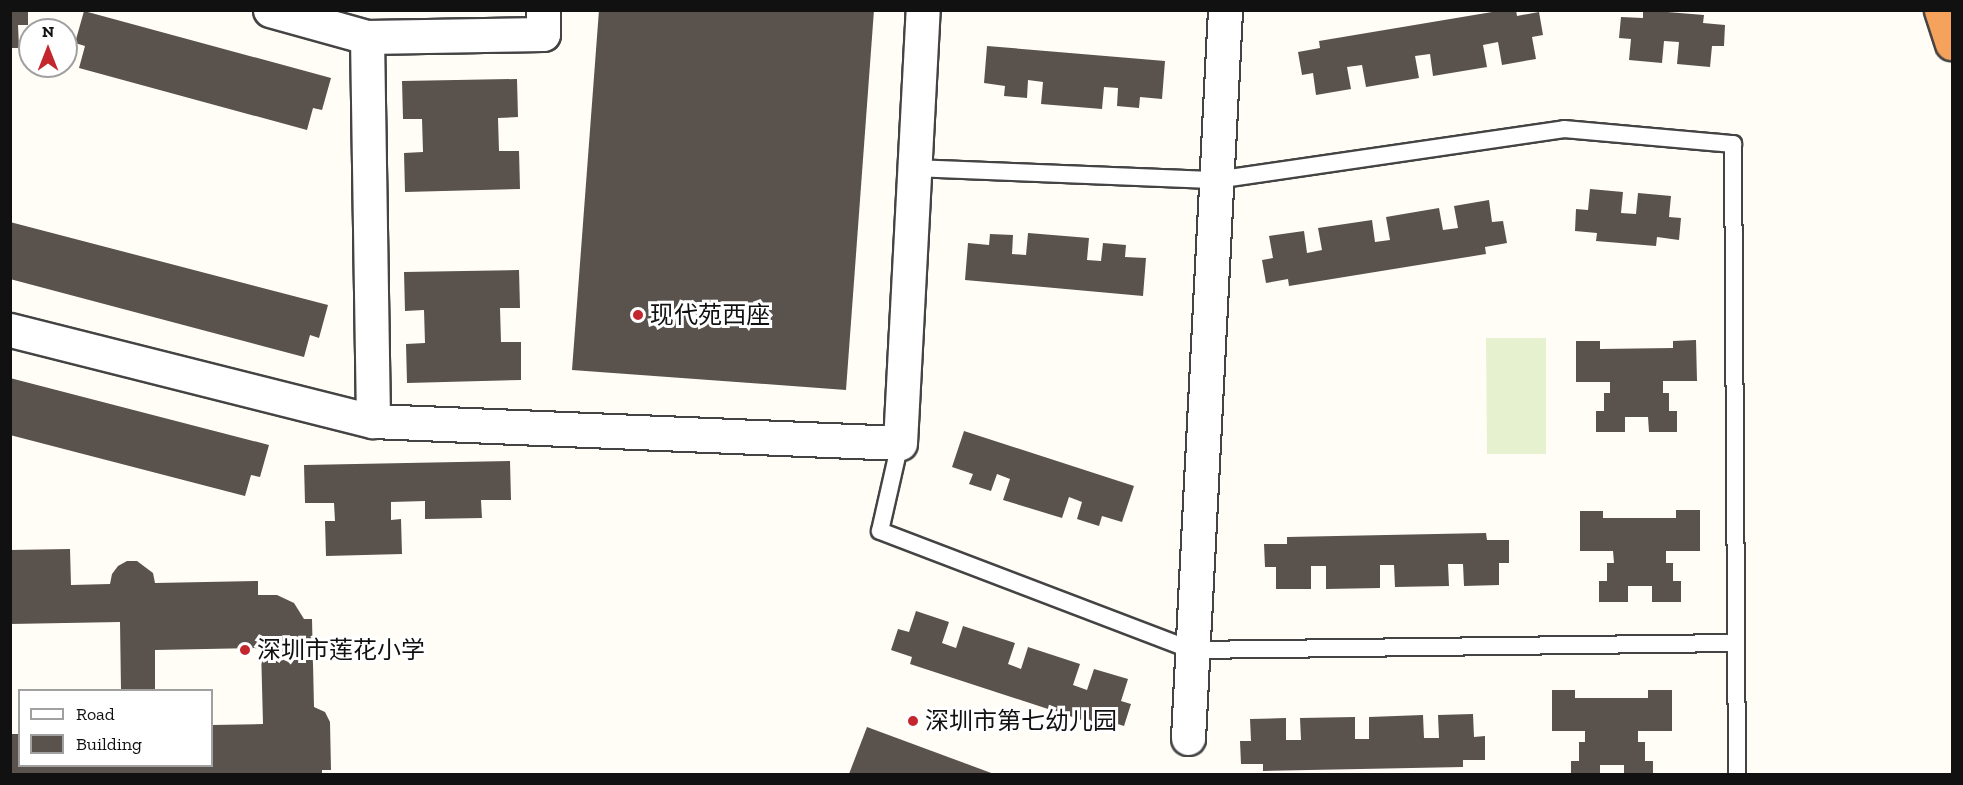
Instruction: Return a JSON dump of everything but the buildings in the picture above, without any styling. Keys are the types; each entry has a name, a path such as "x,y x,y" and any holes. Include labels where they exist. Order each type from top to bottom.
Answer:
{"highway":[{"path":"1941,10 1953,43"}],"street":[{"path":"270,10 367,37 543,34 543,10"},
{"path":"10,330 373,422 900,443 923,10"},
{"path":"1188,738 1225,10"},
{"path":"367,37 373,422"}],"lane":[{"path":"915,168 1216,180 1564,129 1733,144 1737,774"},
{"path":"900,443 880,531 1192,650 1735,643"}],"green space":[{"path":"1486,338 1546,338 1546,454 1487,454"}],"place":[{"name":"现代苑西座","path":"638,315"},
{"name":"深圳市莲花小学","path":"245,650"},
{"name":"深圳市第七幼儿园","path":"913,721"}]}
